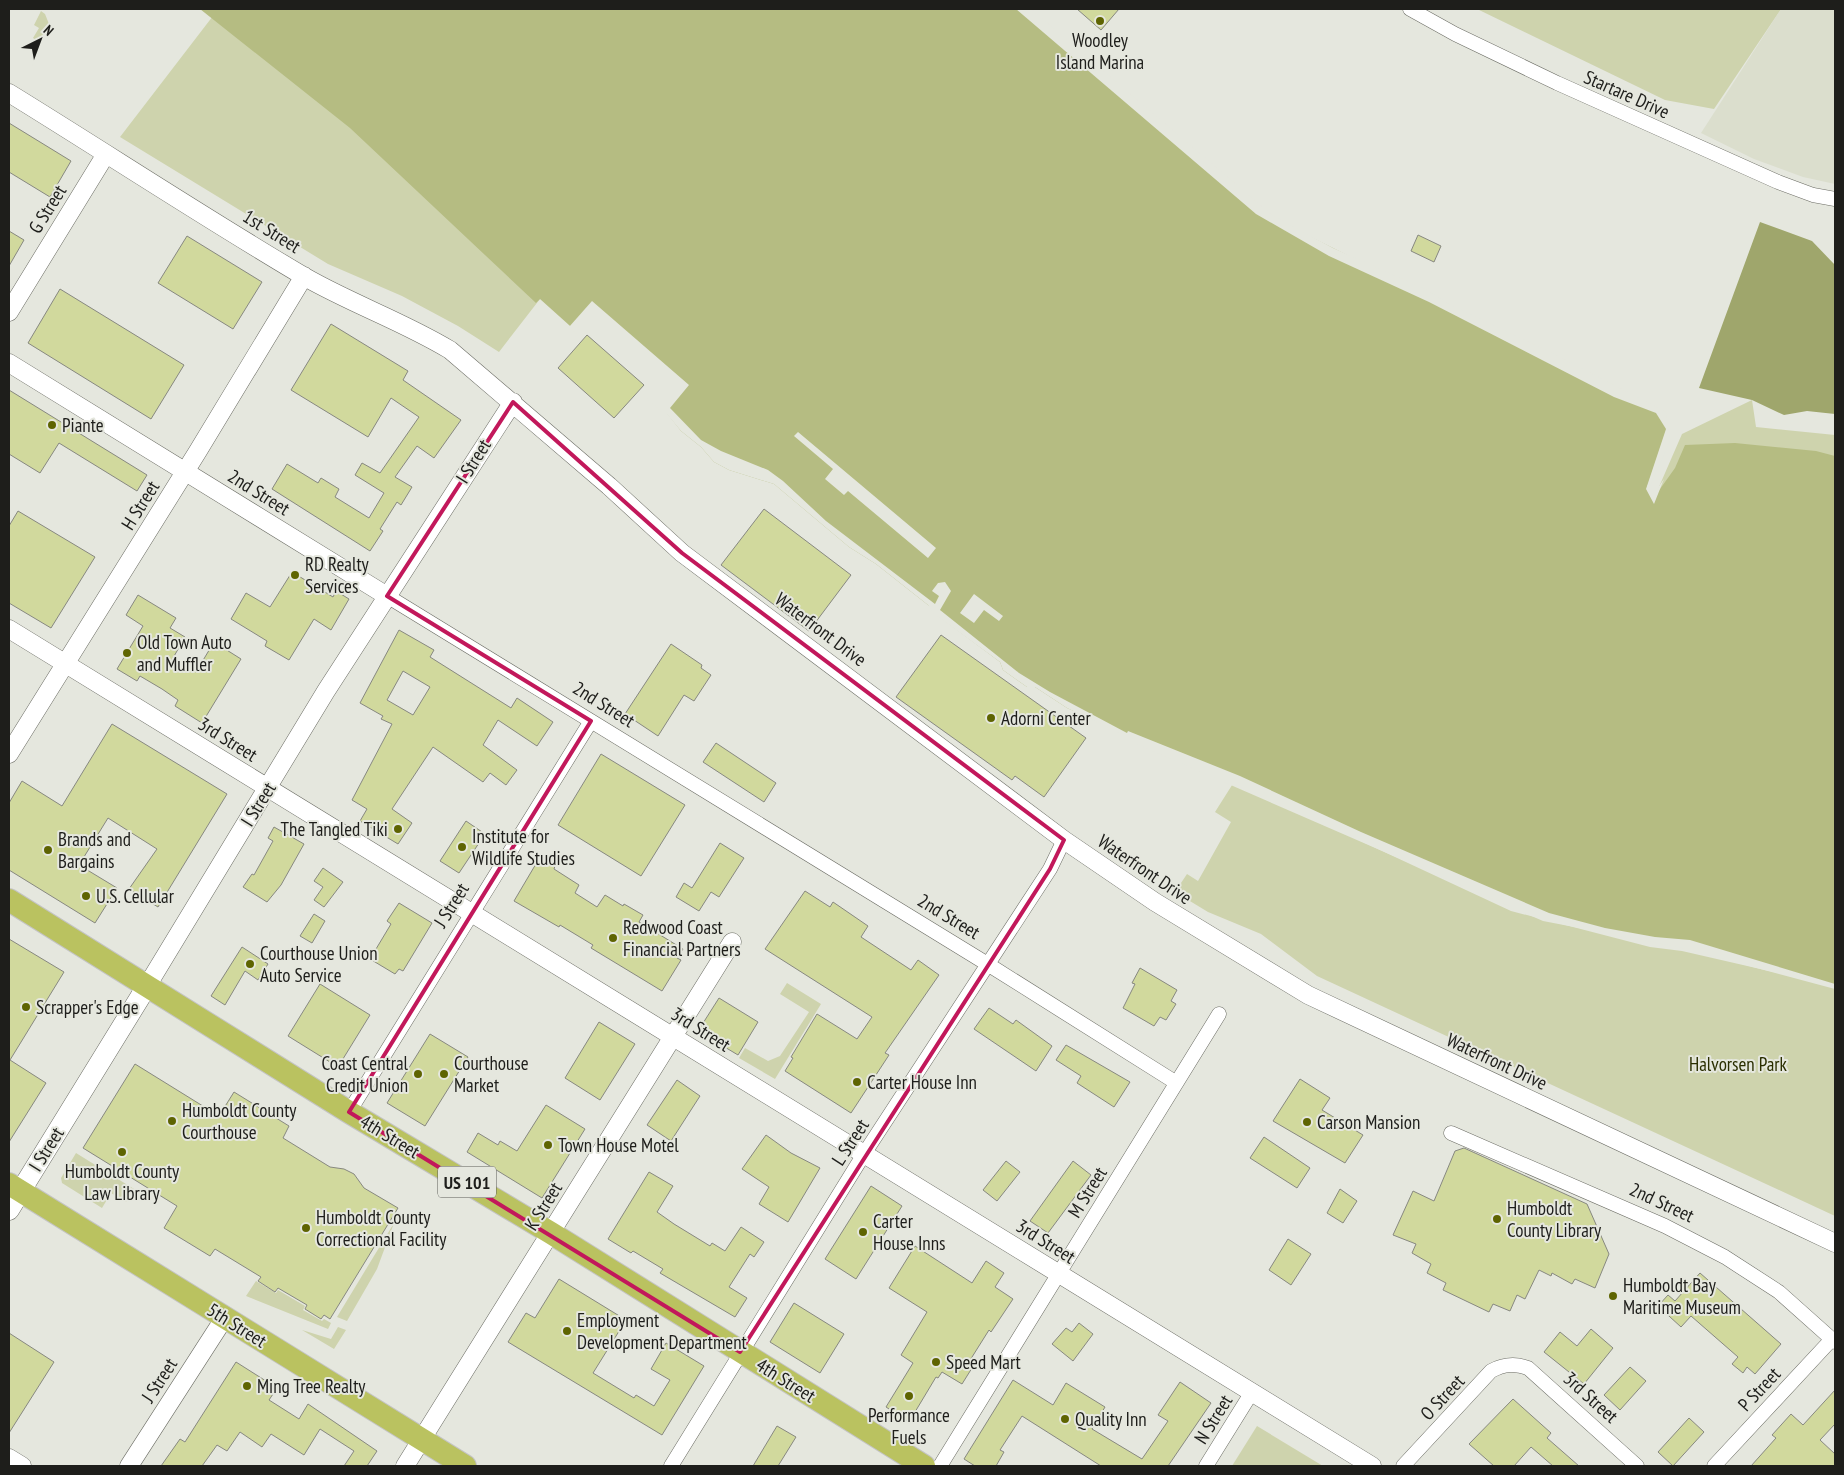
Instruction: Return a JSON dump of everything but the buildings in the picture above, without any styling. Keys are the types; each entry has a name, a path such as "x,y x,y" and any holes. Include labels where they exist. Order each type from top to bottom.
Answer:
{"highway":[{"name":"4th Street","path":"9,900 349,1112 552,1233 924,1466"},
{"name":"5th Street","path":"13,1195 225,1317 466,1466"}],"main road":[{"name":"I Street","path":"13,1195 147,986"}],"street":[{"name":"Startare Drive","path":"1410,9 1454,34 1549,79 1778,182 1813,195 1835,199"},
{"name":"1st Street","path":"9,93 304,276 386,318 425,335 450,350 513,402"},
{"name":"G Street","path":"9,312 106,154"},
{"name":"H Street","path":"9,754 185,472 304,276"},
{"name":"2nd Street","path":"9,363 989,965 1175,1082"},
{"name":"I Street","path":"147,986 387,596 513,402"},
{"name":"Waterfront Drive","path":"513,402 682,553 1064,840 1155,902 1308,995 1835,1243"},
{"name":"3rd Street","path":"9,629 1372,1466"},
{"name":"J Street","path":"349,1112 591,721"},
{"name":"L Street","path":"671,1466 864,1154 989,965 1050,868 1064,840"},
{"name":"K Street","path":"405,1466 423,1440 732,942"},
{"name":"M Street","path":"940,1466 1218,1014"},
{"name":"2nd Street","path":"1451,1133 1665,1226 1718,1253 1779,1292 1834,1341"},
{"name":"J Street","path":"129,1466 225,1317"},
{"name":"P Street","path":"1714,1466 1834,1341"},
{"name":"3rd Street","path":"1514,1364 1528,1368 1637,1466"},
{"name":"O Street","path":"1403,1466 1491,1371 1500,1366 1514,1364"},
{"name":"N Street","path":"1206,1466 1252,1392"},
{"path":"9,1458 22,1466"}],"highlighted area":[{"path":"513,402 682,553 1064,840 1050,869 740,1352 349,1112 591,721 387,596"}],"shaded area":[{"path":"200,9 1027,9 1271,217 1665,414 1668,441 1647,487 1655,496 1675,468 1685,445 1735,443 1816,451 1835,456 1835,986 1679,945 1548,920 1067,708 1035,687 1027,687 1003,670 1000,662 937,615 928,605 876,564 849,547 774,484 729,470 714,462 701,447 681,431 666,412 540,299 536,303 350,128"},
{"path":"1781,9 1835,9 1835,184 1803,177 1754,159 1701,133"},
{"path":"1760,222 1812,241 1835,265 1835,414 1807,411 1784,415 1752,400 1699,388"}],"green space":[{"path":"280,9 540,299 499,352 458,326 402,296 328,264 120,137 216,12"},
{"path":"1477,9 1781,9 1714,109 1665,100"},
{"path":"41,11 45,14 49,24 39,42 33,38 39,28 34,25"},
{"path":"1752,400 1756,427 1835,435 1835,598 1655,496 1682,434"},
{"name":"Halvorsen Park","path":"1234,782 1511,911 1650,947 1682,951 1835,986 1835,1216 1317,976 1261,934 1208,912 1175,892 1187,874 1198,881 1231,822 1215,812"},
{"path":"787,983 821,1004 775,1079 739,1058 745,1048 768,1061 780,1056 809,1012 780,994"},
{"path":"76,1153 134,1189 126,1202 111,1193 102,1208 62,1183 61,1178"},
{"path":"394,1223 377,1269 347,1321 337,1317"},
{"path":"256,1281 276,1293 278,1290 305,1306 303,1310 322,1321 324,1319 331,1323 328,1329 246,1296"},
{"path":"338,1327 346,1330 334,1349 302,1330 331,1339"},
{"path":"1257,1426 1323,1466 1232,1466"}],"pier":[{"path":"1016,9 1031,9 1272,215 1333,248 1425,289 1449,304 1554,354 1666,412 1670,441 1650,486 1655,492 1664,479 1654,504 1646,489 1666,429 1656,413 1614,397 1429,302 1329,256 1256,214"},
{"path":"592,301 689,385 670,408 701,440 721,451 768,470 783,481 826,521 935,604 939,596 932,591 938,583 945,582 951,591 940,610 1019,673 1050,692 1127,733 1128,731 1240,776 1361,832 1549,913 1605,928 1655,937 1690,940 1835,984 1835,989 1678,947 1543,921 1125,739 1126,736 1067,708 1035,687 1027,687 1003,670 1000,662 937,616 935,617 928,605 876,564 849,547 774,484 729,470 714,462 701,447 681,431 666,413 664,414 569,327"},
{"path":"798,432 936,548 928,558 848,491 844,495 825,479 833,469 794,436"},
{"path":"974,594 1003,616 999,621 984,610 974,623 960,613"}],"place":[{"name":"Woodley Island Marina","path":"1100,21"},
{"name":"Piante","path":"52,425"},
{"name":"RD Realty Services","path":"295,575"},
{"name":"Old Town Auto and Muffler","path":"127,653"},
{"name":"Adorni Center","path":"991,718"},
{"name":"The Tangled Tiki","path":"398,829"},
{"name":"Institute for Wildlife Studies","path":"462,847"},
{"name":"Brands and Bargains","path":"48,850"},
{"name":"U.S. Cellular","path":"86,896"},
{"name":"Redwood Coast Financial Partners","path":"613,938"},
{"name":"Courthouse Union Auto Service","path":"250,964"},
{"name":"Scrapper's Edge","path":"26,1007"},
{"name":"Coast Central Credit Union","path":"418,1074"},
{"name":"Courthouse Market","path":"444,1074"},
{"name":"Carter House Inn","path":"857,1082"},
{"name":"Humboldt County Courthouse","path":"172,1121"},
{"name":"Carson Mansion","path":"1307,1122"},
{"name":"Town House Motel","path":"548,1145"},
{"name":"Humboldt County Law Library","path":"122,1152"},
{"name":"Humboldt County Library","path":"1497,1219"},
{"name":"Humboldt County Correctional Facility","path":"306,1228"},
{"name":"Carter House Inns","path":"863,1232"},
{"name":"Humboldt Bay Maritime Museum","path":"1613,1296"},
{"name":"Employment Development Department","path":"567,1331"},
{"name":"Speed Mart","path":"936,1362"},
{"name":"Ming Tree Realty","path":"247,1386"},
{"name":"Performance Fuels","path":"909,1396"},
{"name":"Quality Inn","path":"1065,1419"}]}
